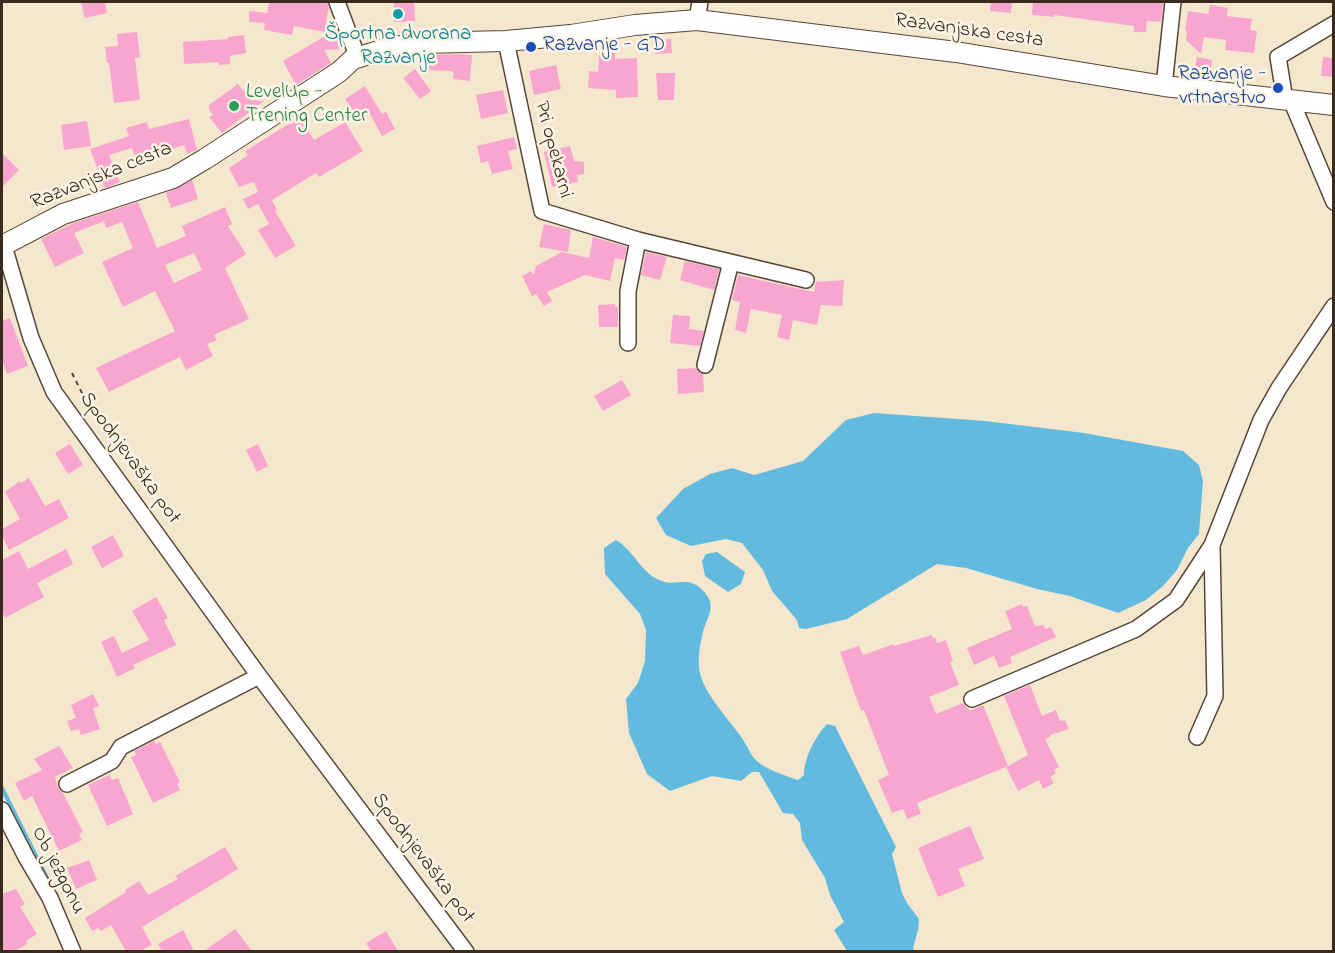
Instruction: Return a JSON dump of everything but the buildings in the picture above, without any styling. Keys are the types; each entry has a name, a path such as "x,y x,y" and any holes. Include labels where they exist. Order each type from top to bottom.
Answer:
{"street":[{"path":"337,2 354,54"},
{"path":"1164,86 1173,2"},
{"name":"Razvanjska cesta","path":"2,246 63,214 173,178 330,78 354,54 421,43 506,41 571,35 635,25 698,11 1164,86 1334,105"},
{"path":"1334,24 1278,57 1288,100 1334,202"},
{"name":"Pri opekarni","path":"506,41 542,211 638,240 806,280"},
{"path":"628,343 628,291 638,240"},
{"name":"Spodnjevaška pot","path":"2,246 31,338 54,392 259,676 465,951"},
{"path":"705,365 731,262"},
{"path":"972,699 1136,629 1176,600 1212,545 1261,420 1279,387 1334,306"},
{"path":"1197,737 1215,696 1212,545"},
{"path":"67,784 112,761 121,747 259,676"},
{"name":"Ob jezgonu","path":"2,810 50,898 73,951"}],"path":[{"path":"72,373 95,419 116,446"}],"water":[{"path":"874,413 985,421 1084,433 1183,451 1199,465 1203,481 1199,534 1188,548 1177,570 1163,586 1146,600 1118,613 1070,596 1037,589 966,568 937,564 847,619 806,629 799,628 797,620 772,591 763,570 742,543 726,539 691,546 666,535 656,518 683,489 710,474 732,468 754,475 803,461 846,420"},
{"path":"616,540 659,580 690,583 702,589 708,597 711,606 700,647 699,663 702,681 757,761 774,771 798,780 804,775 808,755 818,735 827,724 835,726 896,847 892,854 902,893 919,919 913,948 915,951 847,951 834,930 844,922 830,895 825,878 802,840 800,823 793,814 783,813 759,772 752,772 741,781 712,776 670,791 647,774 629,733 626,699 638,683 645,661 646,630 640,614 605,574 604,548"},
{"path":"717,552 745,572 741,584 728,592 705,576 702,561 706,554"}],"waterway":[{"path":"2,788 54,892"}],"place":[{"name":"Športna dvorana Razvanje","path":"398,14"},
{"name":"Razvanje - GD","path":"531,47"},
{"name":"Razvanje - vrtnarstvo","path":"1278,88"},
{"name":"LevelUp - Trening Center","path":"234,106"}]}
